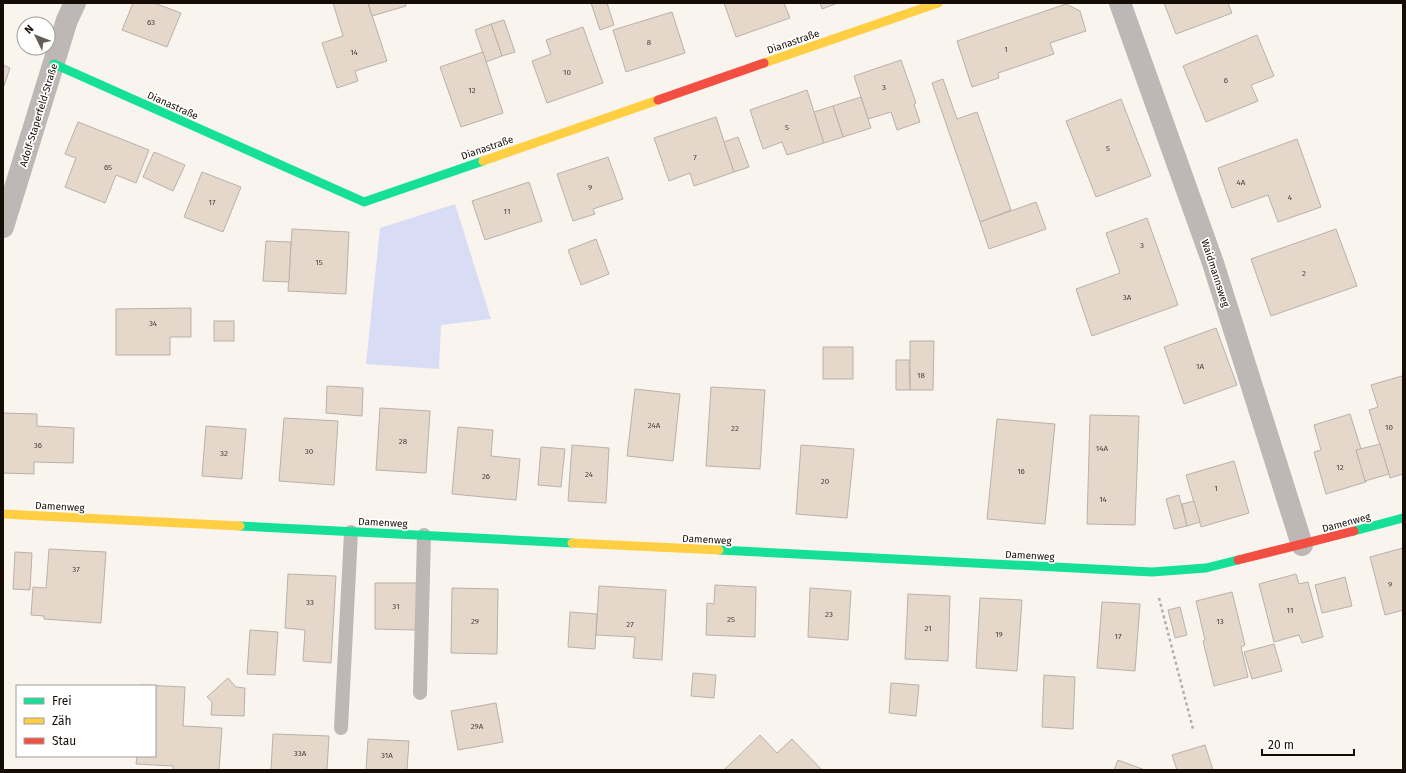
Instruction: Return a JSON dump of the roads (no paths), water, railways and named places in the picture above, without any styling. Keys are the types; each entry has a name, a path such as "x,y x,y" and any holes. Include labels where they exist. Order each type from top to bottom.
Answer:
{"street":[{"name":"Adolf-Staperfeld-Straße","path":"3,227 67,20 75,3"},
{"name":"Dianastraße","path":"54,64 364,202 938,3"},
{"name":"Waidmannsweg","path":"1120,3 1213,263 1302,545"},
{"name":"Damenweg","path":"3,514 1152,572 1206,568 1302,545 1403,518"}],"lane":[{"path":"341,728 351,532"},
{"path":"420,693 424,535"}]}
